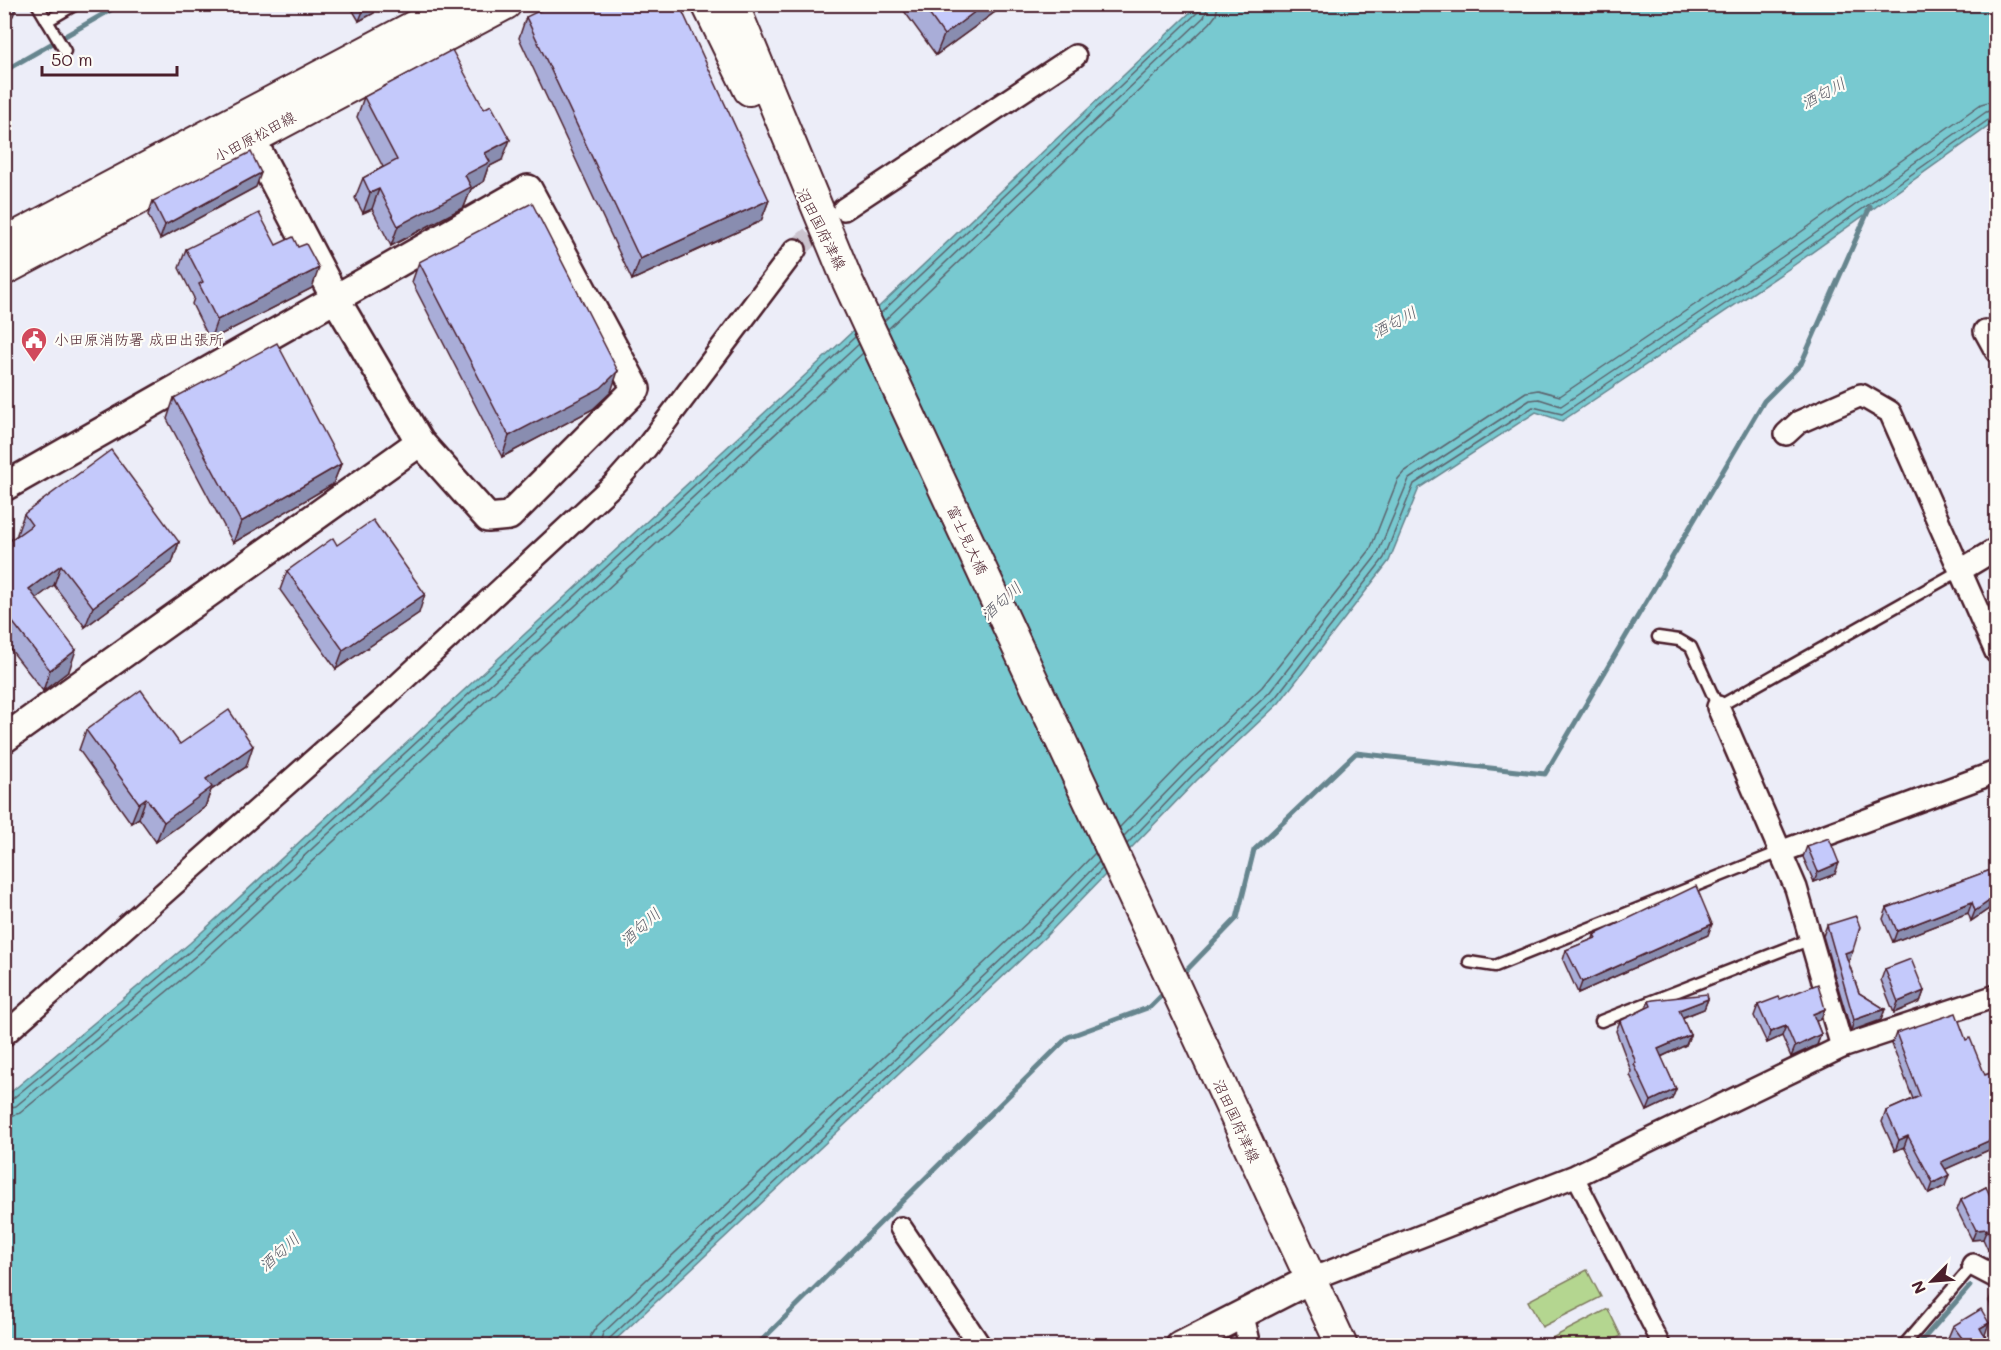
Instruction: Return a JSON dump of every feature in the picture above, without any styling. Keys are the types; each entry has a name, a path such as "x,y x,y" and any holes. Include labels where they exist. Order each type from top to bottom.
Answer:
{"main road":[{"name":"小田原松田線","path":"4,270 456,4"},
{"name":"小田原松田線","path":"4,243 506,4"},
{"name":"沼田国府津線","path":"707,4 848,282"},
{"name":"沼田国府津線","path":"733,4 848,282"},
{"name":"富士見大橋","path":"848,282 1132,896"},
{"name":"沼田国府津線","path":"1132,896 1342,1346"}],"street":[{"path":"844,208 1075,56"},
{"path":"4,488 335,298 528,189 636,389 509,516 488,518 420,442 335,298 246,128"},
{"path":"4,1035 386,696 615,483 646,448 795,250"},
{"path":"1985,331 1996,351"},
{"path":"1786,434 1799,423 1861,395 1890,412 1996,652"},
{"path":"4,740 420,442"},
{"path":"1961,570 1996,549"},
{"path":"1718,707 1796,888 1842,1047"},
{"path":"1780,852 1996,772"},
{"path":"1180,1346 1242,1312 1311,1279 1575,1176 1842,1047 1996,996"},
{"path":"1575,1176 1662,1346"},
{"path":"901,1228 980,1346"},
{"path":"1242,1312 1250,1346"}],"lane":[{"path":"37,4 65,51"},
{"path":"47,21 76,4"},
{"path":"1658,637 1679,640 1691,647 1718,707 1961,570"},
{"path":"1469,962 1495,966 1780,852"},
{"path":"1601,1021 1811,939"},
{"path":"1903,1346 1982,1270"}],"green space":[{"path":"1587,1270 1601,1297 1542,1327 1528,1301"},
{"path":"1608,1309 1621,1336 1603,1345 1551,1345 1548,1340"}],"water":[{"name":"酒匂川","path":"1198,5 1996,5 1996,121 1790,268 1562,421 1536,412 1419,488 1389,561 1279,703 1197,780 1045,937 610,1345 5,1346 5,1097 190,943 865,320"}],"building":[{"path":"4,4 16,4 17,6 4,12"},
{"path":"359,4 374,4 363,11"},
{"path":"553,4 679,4 769,200 640,259 526,17"},
{"path":"922,4 985,4 944,35"},
{"path":"452,50 484,109 491,105 510,140 485,153 490,162 465,175 471,187 398,226 379,189 370,193 363,178 397,160 364,97"},
{"path":"251,152 261,173 165,225 153,201"},
{"path":"532,203 618,371 601,388 509,436 419,262"},
{"path":"259,213 276,245 293,237 298,247 306,244 319,268 217,320 199,284 203,282 186,249"},
{"path":"277,343 341,464 241,522 174,398"},
{"path":"111,450 179,542 93,607 61,565 29,589 76,650 50,670 4,611 4,545 32,525 24,514"},
{"path":"373,520 425,594 343,650 287,571 333,538 337,545"},
{"path":"141,690 180,744 229,710 253,746 206,779 212,787 164,822 146,798 139,803 86,730"},
{"path":"1829,838 1839,863 1818,872 1807,846"},
{"path":"1996,868 1996,896 1975,911 1972,902 1897,931 1887,908"},
{"path":"1696,886 1712,924 1582,982 1566,950 1596,938 1594,935"},
{"path":"1856,916 1860,927 1853,950 1845,953 1859,993 1885,1009 1854,1020 1827,925"},
{"path":"1911,959 1924,991 1898,1002 1885,969"},
{"path":"1818,984 1825,1009 1813,1014 1821,1034 1795,1047 1786,1026 1770,1032 1758,1005"},
{"path":"1707,994 1708,999 1679,1010 1690,1035 1658,1049 1676,1089 1651,1101 1634,1064 1636,1063 1620,1021 1651,1006 1649,1001"},
{"path":"1956,1013 1966,1040 1970,1038 1985,1075 1996,1071 1996,1142 1995,1138 1941,1162 1949,1175 1933,1183 1908,1136 1899,1140 1886,1111 1920,1096 1896,1033"},
{"path":"1986,1187 1996,1208 1996,1237 1992,1239 1987,1229 1976,1230 1961,1200"},
{"path":"1996,1285 1996,1302 1993,1290"},
{"path":"1981,1309 1989,1323 1980,1328 1990,1346 1968,1346 1953,1326"}],"waterway":[{"path":"4,71 121,4"},
{"path":"1180,977 1237,918 1254,850 1356,753 1545,774 1764,401 1801,364 1870,207"},
{"path":"756,1346 1068,1037 1150,1007 1167,990"},
{"path":"1917,1346 1970,1286"}],"tunnel":[{"path":"795,250 834,217"}],"place":[{"name":"小田原消防署 成田出張所","path":"34,363"}]}
